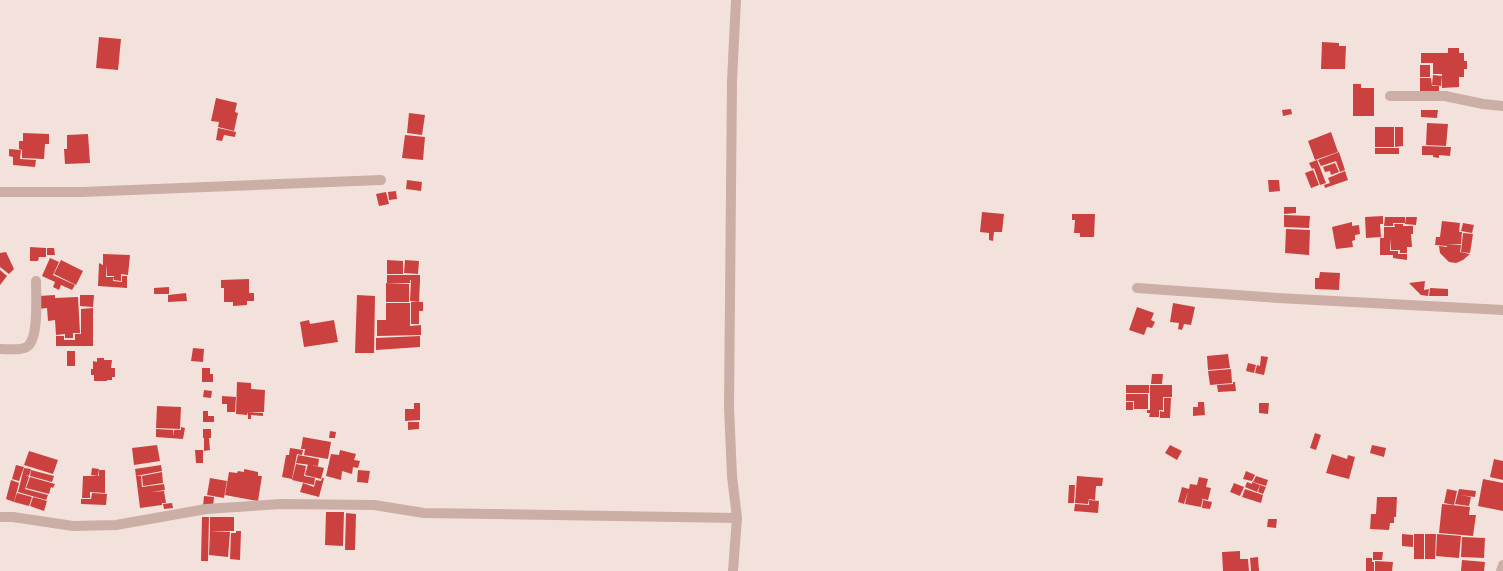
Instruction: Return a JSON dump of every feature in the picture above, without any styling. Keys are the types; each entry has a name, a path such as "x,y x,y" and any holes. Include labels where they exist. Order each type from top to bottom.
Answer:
{"street":[{"path":"733,571 736,518 732,476 729,407 732,80 736,0"},
{"path":"1390,96 1445,96 1483,104 1503,106"},
{"path":"0,192 82,192 381,180"},
{"path":"0,349 21,348 30,344 35,332 36,281"},
{"path":"1137,288 1278,298 1503,310"},
{"path":"0,517 12,517 73,526 116,525 206,509 281,504 374,505 424,513 736,518"},
{"path":"1501,571 1503,565"}],"building":[{"path":"99,37 121,39 118,70 96,68"},
{"path":"1322,42 1339,43 1339,46 1346,46 1345,69 1321,69"},
{"path":"1448,48 1459,48 1459,53 1464,53 1464,61 1467,61 1467,69 1464,69 1464,77 1459,77 1459,87 1442,88 1442,74 1433,74 1433,63 1421,63 1421,53 1448,53"},
{"path":"1420,65 1430,65 1430,77 1420,77"},
{"path":"1433,75 1442,76 1441,86 1432,85"},
{"path":"1420,78 1431,78 1432,86 1439,86 1439,94 1420,94"},
{"path":"1353,84 1361,84 1361,88 1374,88 1374,116 1353,116"},
{"path":"216,98 237,103 235,112 238,113 234,131 218,127 219,122 211,121"},
{"path":"1291,109 1292,114 1283,116 1282,110"},
{"path":"1421,110 1438,110 1437,118 1421,117"},
{"path":"409,113 425,115 422,135 407,133"},
{"path":"1427,123 1448,124 1446,146 1426,145"},
{"path":"1375,127 1394,127 1394,147 1375,147"},
{"path":"1395,127 1403,127 1403,146 1395,147"},
{"path":"218,128 236,132 235,137 224,135 222,141 216,140"},
{"path":"1331,132 1338,152 1315,160 1308,141"},
{"path":"23,133 49,134 49,144 45,144 44,159 22,158 22,150 19,149 19,141 23,141"},
{"path":"88,134 90,163 65,164 64,149 67,149 67,135"},
{"path":"405,135 425,137 423,160 402,158"},
{"path":"1422,146 1451,147 1450,156 1439,155 1439,158 1433,157 1433,155 1422,155"},
{"path":"1375,148 1399,148 1399,154 1375,154"},
{"path":"9,149 21,150 20,159 36,160 35,167 13,165 13,157 9,156"},
{"path":"1339,152 1345,170 1340,172 1336,161 1321,166 1318,160"},
{"path":"1317,160 1326,183 1320,185 1314,168 1312,169 1309,163"},
{"path":"1335,163 1339,172 1331,175 1330,171 1325,172 1323,167"},
{"path":"1313,170 1319,185 1311,188 1305,173"},
{"path":"1345,171 1348,180 1325,188 1324,185 1330,183 1328,178"},
{"path":"407,180 422,182 421,191 406,189"},
{"path":"1268,180 1279,180 1280,191 1269,192"},
{"path":"396,191 397,199 389,200 388,192"},
{"path":"386,192 389,204 379,206 376,194"},
{"path":"1284,207 1296,207 1296,213 1284,214"},
{"path":"982,212 1004,214 1002,232 994,232 993,241 989,240 989,233 980,232"},
{"path":"1072,214 1095,214 1094,237 1080,237 1080,233 1074,233 1075,220 1072,220"},
{"path":"1284,215 1310,216 1309,228 1284,227"},
{"path":"1383,216 1383,224 1380,224 1381,237 1366,238 1365,217"},
{"path":"1385,217 1405,217 1405,223 1393,223 1393,226 1384,226"},
{"path":"1406,217 1417,217 1416,225 1405,224"},
{"path":"1442,221 1460,223 1459,232 1462,232 1461,244 1447,244 1461,245 1460,252 1470,254 1463,260 1456,263 1449,262 1440,253 1439,246 1447,246 1435,245 1436,237 1440,237"},
{"path":"1352,222 1352,226 1359,225 1360,234 1355,235 1355,240 1352,241 1353,247 1336,249 1332,227"},
{"path":"1463,223 1474,225 1472,233 1461,231"},
{"path":"1394,224 1413,226 1413,234 1411,234 1412,247 1407,247 1407,253 1400,253 1400,250 1391,250 1390,238 1390,251 1398,251 1398,254 1407,254 1407,260 1393,258 1393,255 1380,255 1380,238 1384,238 1384,227 1395,227"},
{"path":"1286,229 1310,230 1309,255 1285,253"},
{"path":"1463,233 1473,234 1470,253 1461,252"},
{"path":"30,247 46,248 46,257 39,257 38,261 30,261"},
{"path":"47,248 54,248 55,255 47,255"},
{"path":"6,252 14,269 9,274 0,267 0,253"},
{"path":"103,254 130,255 128,275 121,274 121,281 114,280 114,277 113,281 122,282 122,276 127,276 127,288 98,286 99,263 103,265","holes":["107,264 107,276 114,277 106,277"]},
{"path":"50,258 59,262 53,275 75,285 72,290 61,285 59,290 53,287 55,282 42,276"},
{"path":"61,260 83,271 76,285 54,274"},
{"path":"387,260 403,261 403,274 387,274"},
{"path":"405,260 419,261 418,274 404,273"},
{"path":"0,270 7,276 0,285"},
{"path":"1320,272 1340,273 1339,290 1315,289 1315,278 1319,278"},
{"path":"387,275 420,275 419,302 410,301 411,280 410,283 387,283"},
{"path":"249,279 249,293 254,293 254,301 247,301 247,305 233,306 233,302 224,302 224,288 221,288 221,280"},
{"path":"1425,281 1424,290 1429,289 1428,296 1421,295 1409,283"},
{"path":"386,283 409,284 409,302 386,302"},
{"path":"169,287 169,294 154,294 154,288"},
{"path":"1430,288 1448,289 1448,296 1429,296"},
{"path":"186,293 187,301 168,302 168,295"},
{"path":"55,295 55,298 78,297 80,333 73,333 73,338 65,338 65,334 56,335 55,320 48,321 47,308 38,309 38,296"},
{"path":"80,295 94,295 93,307 80,306"},
{"path":"357,295 375,296 374,353 355,353"},
{"path":"411,302 423,302 423,311 419,311 419,324 411,324"},
{"path":"386,303 410,303 410,326 421,325 421,335 377,336 377,320 386,320"},
{"path":"1173,303 1195,307 1191,325 1184,324 1182,330 1178,329 1179,323 1170,322"},
{"path":"1137,307 1154,313 1151,320 1155,322 1152,328 1147,327 1144,335 1129,330"},
{"path":"93,308 93,346 56,346 56,336 64,336 64,340 75,340 75,334 81,334 81,309"},
{"path":"309,320 310,324 334,320 338,342 304,347 300,322"},
{"path":"420,336 420,347 376,350 376,338"},
{"path":"193,348 204,349 203,362 191,361"},
{"path":"67,351 75,351 75,366 67,366"},
{"path":"1228,354 1230,368 1208,370 1207,356"},
{"path":"1261,356 1268,357 1264,375 1255,373 1257,365 1260,366"},
{"path":"97,358 112,360 111,368 115,368 115,377 112,377 112,380 94,381 94,375 91,375 91,369 93,369 93,361 97,362"},
{"path":"1248,363 1256,365 1254,373 1246,371"},
{"path":"202,368 210,368 210,374 213,374 213,382 202,382"},
{"path":"1231,369 1232,383 1210,385 1208,371"},
{"path":"1152,374 1163,374 1162,384 1151,384"},
{"path":"237,382 251,383 251,389 265,390 264,412 248,412 247,415 236,414"},
{"path":"1233,382 1235,382 1236,391 1218,392 1217,385 1233,384"},
{"path":"1126,385 1149,385 1149,393 1126,393"},
{"path":"1150,385 1172,385 1172,397 1163,397 1163,410 1150,410"},
{"path":"204,390 212,391 211,398 203,397"},
{"path":"1126,394 1148,394 1148,409 1134,409 1134,401 1126,401"},
{"path":"222,396 236,397 235,412 227,412 227,404 222,404"},
{"path":"1164,398 1171,398 1170,418 1160,418 1160,411 1164,412"},
{"path":"1126,402 1133,402 1133,410 1126,410"},
{"path":"1198,402 1204,402 1205,415 1193,416 1193,407 1198,407"},
{"path":"414,403 420,403 420,420 405,421 405,409 414,409"},
{"path":"1259,403 1269,403 1268,414 1259,413"},
{"path":"157,406 181,407 180,429 156,428"},
{"path":"1147,410 1159,410 1159,417 1149,417 1150,413 1147,413"},
{"path":"203,411 208,411 208,416 214,416 214,422 203,422"},
{"path":"248,412 263,413 263,416 251,415 251,419 248,419"},
{"path":"408,422 419,422 419,429 408,430"},
{"path":"181,427 185,428 183,439 156,437 156,429 173,430 174,436 174,430 181,430"},
{"path":"203,429 211,429 211,438 203,438"},
{"path":"330,431 336,432 335,438 329,438"},
{"path":"1315,433 1321,435 1316,450 1310,448"},
{"path":"303,437 331,442 328,459 304,455 305,449 301,449"},
{"path":"204,438 209,438 210,450 204,451"},
{"path":"157,445 160,461 134,465 132,448"},
{"path":"1170,445 1182,451 1177,460 1165,453"},
{"path":"1372,445 1386,448 1384,457 1370,453"},
{"path":"290,448 303,450 302,455 297,454 292,479 282,477 286,455 289,455"},
{"path":"195,450 203,450 203,463 196,463"},
{"path":"340,450 356,454 354,460 360,461 358,468 353,467 352,474 342,471 341,480 326,476 331,454 339,455"},
{"path":"29,451 58,460 53,474 24,465"},
{"path":"1332,454 1347,459 1348,455 1355,457 1349,479 1326,473"},
{"path":"298,455 319,459 318,466 296,463"},
{"path":"1494,459 1503,461 1503,480 1490,477"},
{"path":"296,464 306,466 304,476 315,478 314,485 292,480"},
{"path":"308,464 324,468 321,479 305,475"},
{"path":"16,465 24,467 19,481 12,479"},
{"path":"161,465 162,471 136,476 135,469"},
{"path":"24,468 31,469 29,476 26,475 29,477 25,489 48,495 46,500 18,492"},
{"path":"92,468 99,469 98,476 91,475"},
{"path":"244,469 258,472 258,476 262,476 258,501 225,495 229,472 244,472"},
{"path":"31,470 54,476 52,482 30,476"},
{"path":"99,470 105,470 105,493 90,492 90,498 82,498 83,476 99,476"},
{"path":"358,470 370,471 368,483 357,482"},
{"path":"1246,471 1255,475 1252,481 1243,479"},
{"path":"162,472 163,483 143,486 142,476"},
{"path":"136,476 141,476 142,487 164,484 165,490 151,492 164,491 166,503 162,503 162,505 140,508"},
{"path":"1077,476 1103,478 1102,486 1096,486 1095,500 1089,499 1088,504 1075,503"},
{"path":"1256,476 1268,480 1266,486 1253,482"},
{"path":"30,477 55,484 53,488 51,487 49,494 26,488"},
{"path":"1199,477 1208,479 1206,487 1211,488 1208,500 1203,499 1203,497 1201,507 1185,504 1188,491 1184,504 1178,502 1182,487 1189,489 1190,484 1197,485"},
{"path":"210,478 227,481 224,498 207,495"},
{"path":"322,478 324,478 319,497 300,492 303,483 314,487 316,480 321,481"},
{"path":"1483,479 1503,483 1503,511 1478,506"},
{"path":"11,480 19,483 14,502 6,499"},
{"path":"1247,482 1260,485 1257,492 1245,487"},
{"path":"1234,483 1244,487 1240,496 1230,492"},
{"path":"1069,485 1075,485 1074,503 1068,503"},
{"path":"1260,485 1266,487 1263,494 1258,492"},
{"path":"1245,489 1263,495 1261,503 1242,497"},
{"path":"1447,489 1457,491 1454,505 1444,503"},
{"path":"1459,489 1476,491 1475,497 1460,495 1471,497 1469,506 1455,504"},
{"path":"17,493 32,497 29,506 14,502"},
{"path":"92,493 107,494 106,505 81,504 81,499 91,499"},
{"path":"204,496 214,497 213,507 203,506"},
{"path":"33,497 47,501 44,511 30,506"},
{"path":"1377,497 1397,497 1396,517 1394,517 1394,523 1390,523 1389,530 1370,529 1371,514 1376,514"},
{"path":"1089,500 1099,501 1098,513 1074,511 1075,504 1089,505"},
{"path":"1203,500 1212,502 1210,509 1202,508"},
{"path":"172,503 173,508 164,509 163,504"},
{"path":"1442,504 1470,507 1469,515 1476,515 1473,536 1439,533"},
{"path":"326,512 344,512 343,546 325,545"},
{"path":"346,513 356,514 355,550 345,550"},
{"path":"202,517 209,517 208,561 201,561"},
{"path":"210,517 234,517 234,531 210,531"},
{"path":"1268,519 1277,519 1276,528 1267,527"},
{"path":"210,531 230,532 228,557 209,555"},
{"path":"236,531 241,531 240,560 230,559 231,533 236,533"},
{"path":"1402,534 1413,535 1413,547 1402,546"},
{"path":"1414,534 1424,534 1424,559 1414,559"},
{"path":"1425,534 1436,534 1435,559 1425,559"},
{"path":"1437,534 1461,536 1459,558 1436,556"},
{"path":"1462,537 1485,538 1484,558 1461,557"},
{"path":"1240,551 1240,559 1248,559 1249,571 1223,571 1222,552"},
{"path":"1373,552 1383,552 1382,560 1373,560"},
{"path":"1258,557 1259,571 1251,571 1250,558"},
{"path":"1366,558 1372,558 1372,562 1374,562 1374,571 1366,571"},
{"path":"1462,560 1485,562 1484,571 1461,571"},
{"path":"1375,561 1393,562 1392,571 1375,571"}]}
